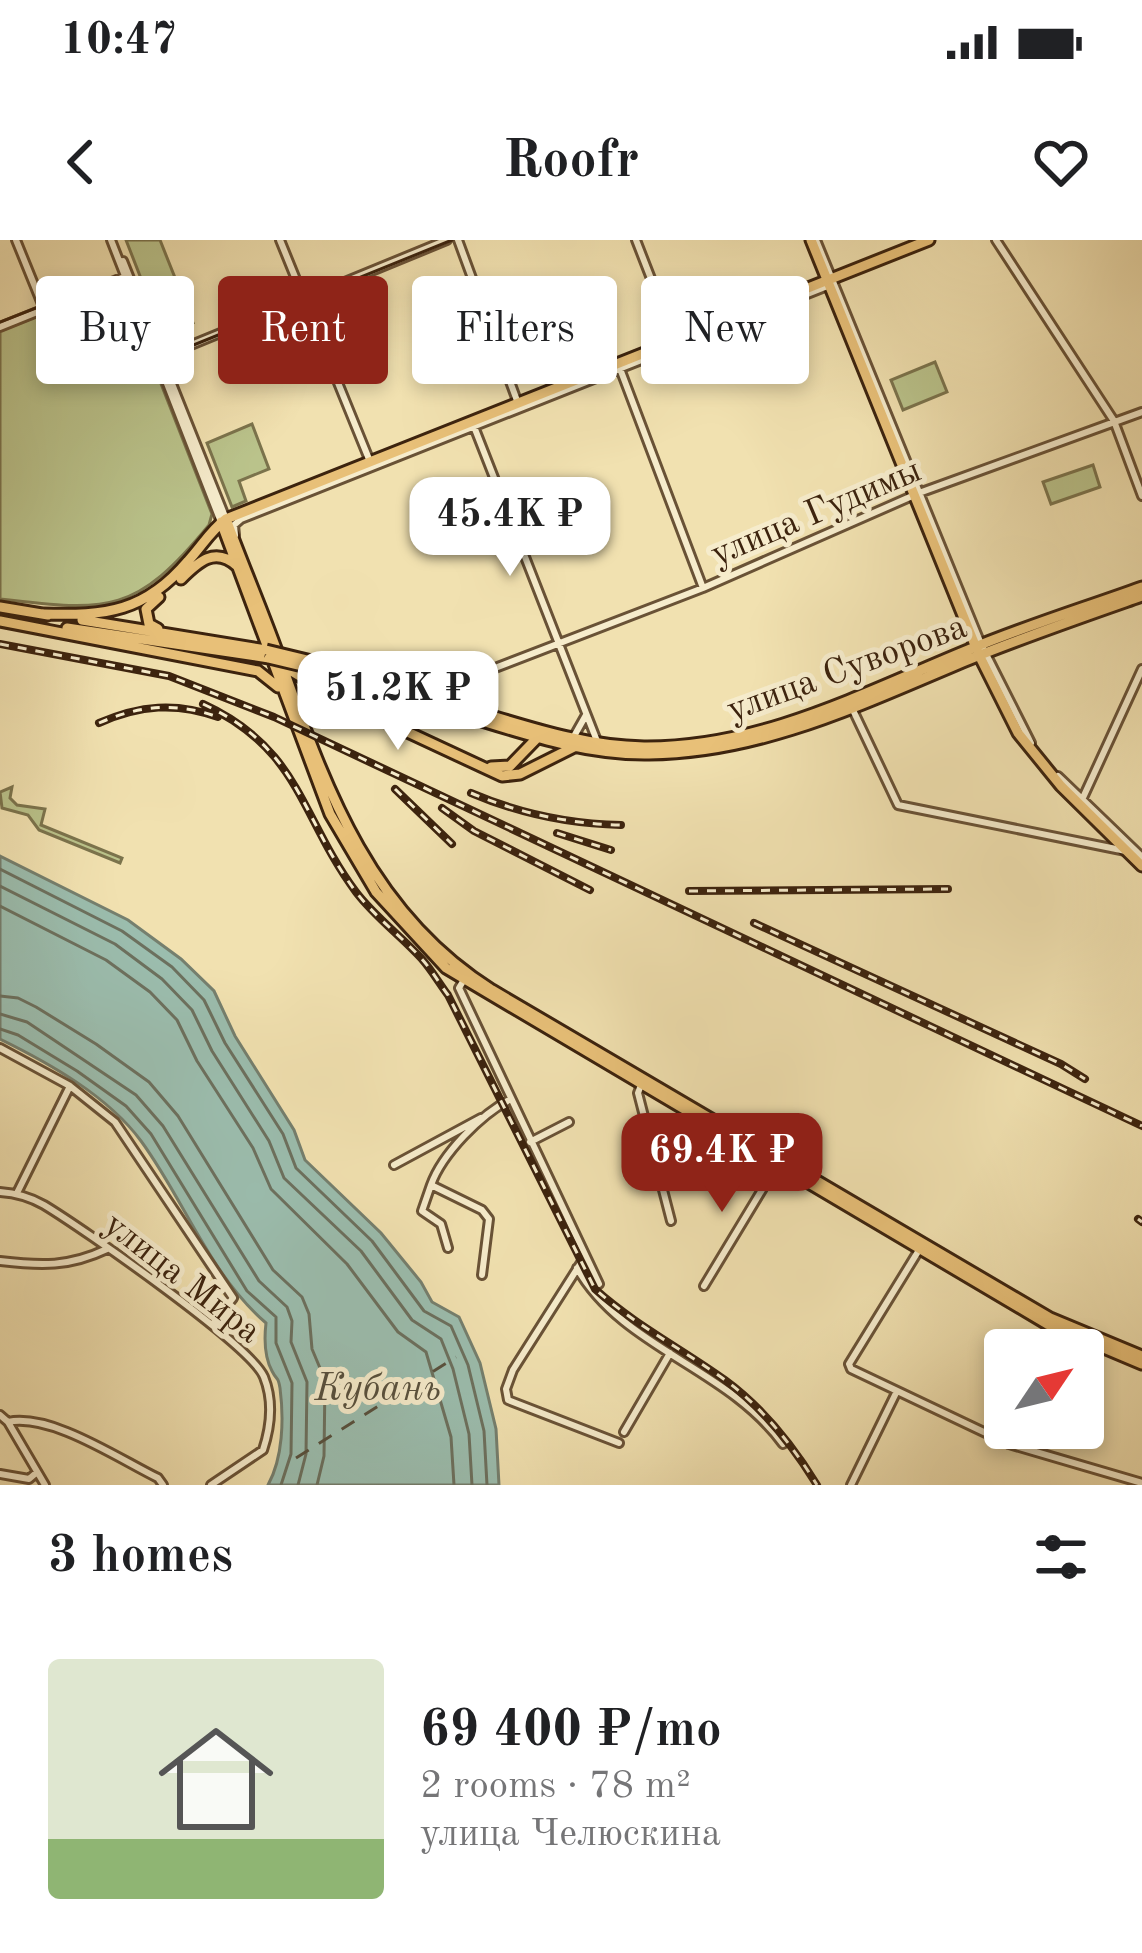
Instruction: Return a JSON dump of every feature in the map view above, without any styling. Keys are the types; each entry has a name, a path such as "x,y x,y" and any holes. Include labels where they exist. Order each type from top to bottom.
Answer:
{"main road":[{"path":"814,240 980,650 1036,759 1139,857"},
{"path":"809,290 928,240"},
{"path":"44,614 108,613 154,595 223,520 641,357"},
{"path":"223,520 337,811 375,878 465,978"},
{"path":"223,520 322,796 360,868 398,919 465,978 1054,1324"},
{"path":"175,637 149,624 146,609 151,602 205,558 226,556 237,566"},
{"name":"улица Суворова","path":"0,608 312,659 540,735 597,747 743,738 850,703 1142,592"},
{"name":"улица Суворова","path":"0,620 175,637"},
{"name":"улица Суворова","path":"0,620 258,671 271,678 287,702"},
{"path":"283,666 341,701 474,763 513,767 573,743"},
{"path":"300,716 298,701 306,694 341,701"},
{"name":"улица Суворова","path":"480,716 514,731 540,735"},
{"path":"513,767 519,744 514,731"},
{"path":"513,767 540,735"},
{"path":"643,1082 919,1250 1054,1324 1142,1360"}],"street":[{"path":"16,240 36,289"},
{"path":"113,240 124,276"},
{"path":"113,240 127,276"},
{"path":"280,240 294,276"},
{"path":"361,276 447,240"},
{"path":"458,240 519,406"},
{"path":"636,240 650,276"},
{"path":"996,240 1114,421 1142,496"},
{"path":"0,327 36,312"},
{"path":"619,366 703,588"},
{"path":"170,384 223,520"},
{"path":"236,545 238,521 371,464 338,384"},
{"name":"улица Гудимы","path":"443,688 703,588 916,494 1142,412"},
{"path":"473,424 597,747"},
{"path":"1081,802 1142,669"},
{"path":"850,703 898,805 1139,857"},
{"path":"573,743 586,715"},
{"path":"465,978 459,988 599,1284"},
{"path":"0,1048 70,1086 115,1122 233,1298 212,1325"},
{"path":"643,1082 638,1094 671,1221"},
{"path":"17,1193 70,1086"},
{"path":"394,1165 511,1099"},
{"path":"448,1248 441,1224 422,1211 451,1149 485,1115"},
{"path":"530,1142 569,1122"},
{"path":"704,1286 777,1165"},
{"path":"431,1185 482,1210 489,1220 482,1275"},
{"name":"улица Мира","path":"0,1192 17,1193 41,1204 108,1248 212,1325 263,1374 272,1419 263,1450 211,1485"},
{"path":"0,1261 52,1267 79,1262 108,1248"},
{"path":"919,1250 849,1364 856,1375 984,1433"},
{"path":"584,1258 513,1370 506,1389 508,1400 619,1443"},
{"path":"577,1268 592,1295 670,1353 725,1385 783,1444"},
{"path":"1051,1329 1054,1324"},
{"path":"624,1432 670,1353"},
{"path":"851,1485 896,1393"},
{"path":"0,1415 45,1485"},
{"path":"8,1422 22,1419 67,1432 158,1478 163,1485"},
{"path":"1031,1449 1140,1482 1142,1471"},
{"path":"0,1474 29,1479 37,1472"}],"green space":[{"path":"126,240 160,240 174,276 140,276"},
{"path":"36,317 36,384 161,384 212,514 209,525 184,554 140,591 95,605 0,599 0,331"},
{"path":"935,362 947,392 903,410 891,380"},
{"path":"252,424 269,469 239,481 246,501 232,507 207,443"},
{"path":"1093,465 1100,487 1051,504 1043,482"},
{"path":"12,787 10,798 17,805 45,809 41,825 122,858 120,863 39,830 28,815 2,808 0,792"}],"water":[{"name":"Кубань","path":"0,856 128,920 181,959 214,991 235,1036 294,1130 305,1160 381,1233 432,1302 459,1317 480,1363 496,1429 499,1485 268,1485 279,1451 282,1412 279,1382 266,1354 266,1323 229,1282 157,1164 127,1125 76,1082 0,1039"}],"ferry route":[{"path":"296,1458 456,1357"}],"tram line":[{"path":"0,322 115,277 134,290 156,344 174,353 452,240"}],"railway":[{"path":"0,644 169,676 274,717 1142,1126"},
{"path":"203,704 235,722 280,763 356,892 421,958 448,995 595,1289 752,1402 817,1485"},
{"path":"99,723 158,708 218,717"},
{"path":"395,789 452,844"},
{"path":"471,793 544,816 621,825"},
{"path":"442,808 474,831 590,890"},
{"path":"557,833 611,850"},
{"path":"689,891 948,889"},
{"path":"754,923 1085,1079"},
{"path":"1138,1219 1142,1222"}]}
